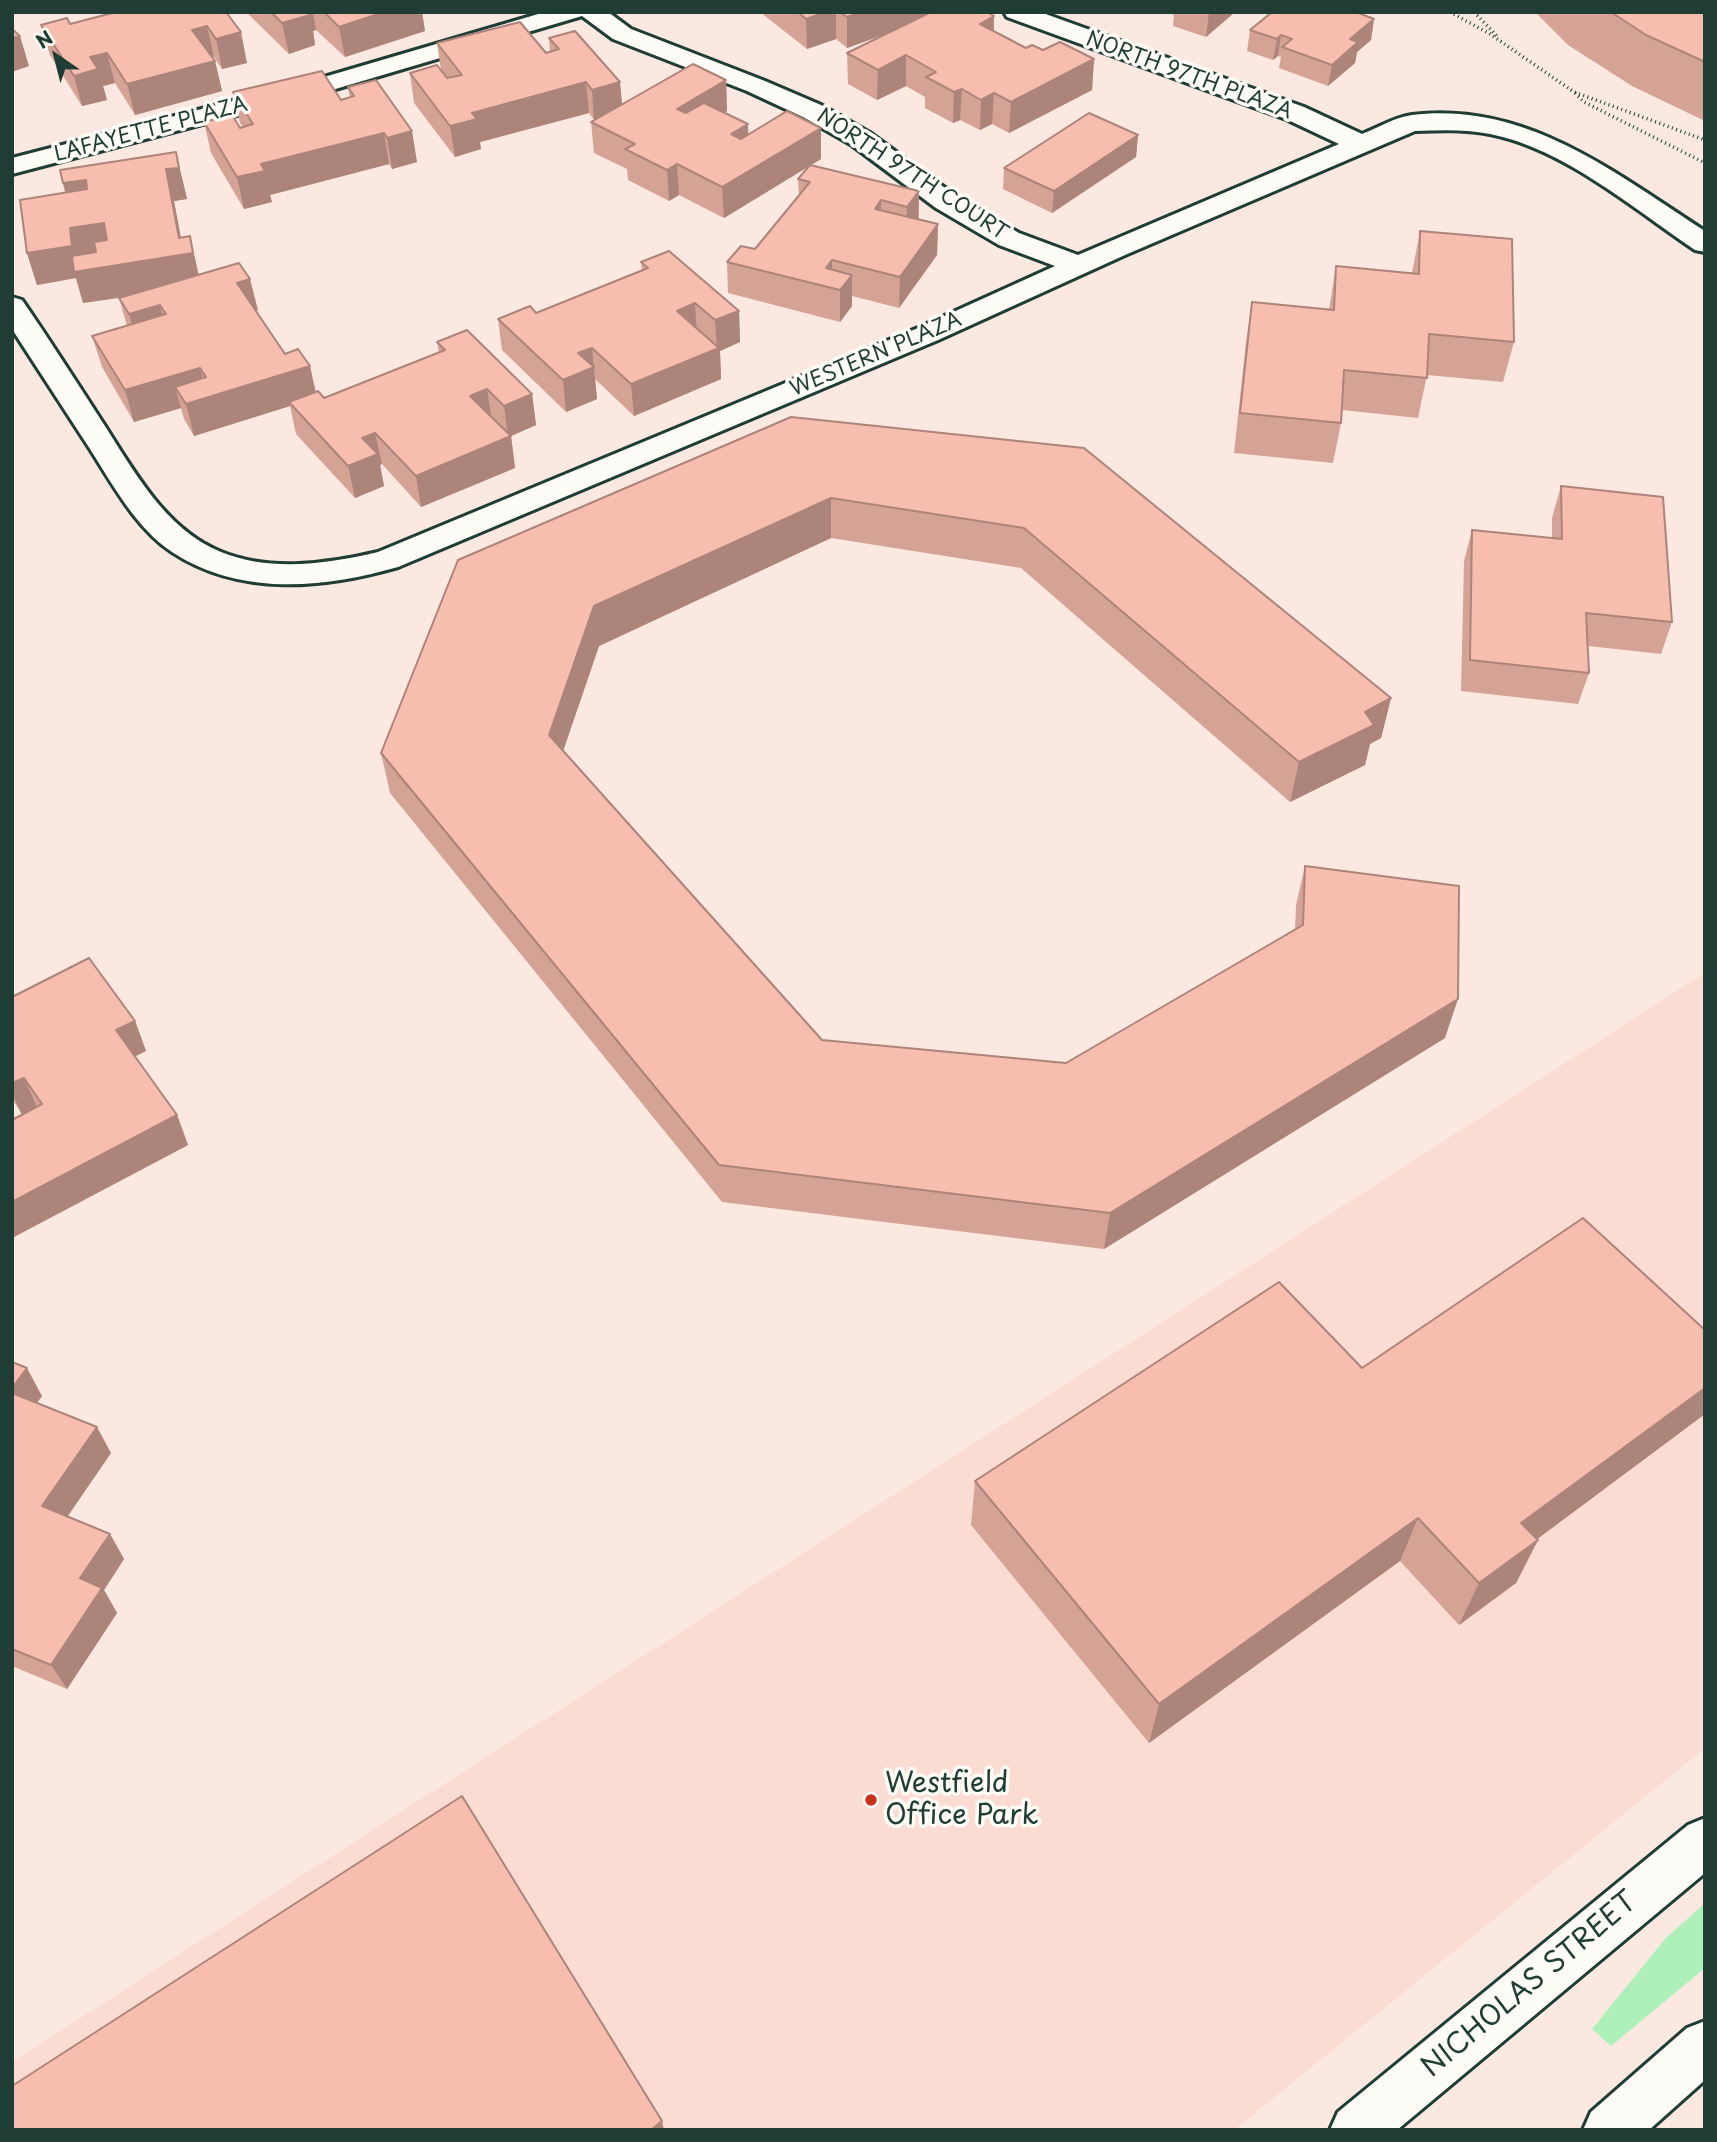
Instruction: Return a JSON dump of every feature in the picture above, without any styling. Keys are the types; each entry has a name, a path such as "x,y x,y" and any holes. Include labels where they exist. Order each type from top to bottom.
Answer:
{"street":[{"name":"LAFAYETTE PLAZA","path":"12,166 323,85 573,12"},
{"name":"NORTH 97TH COURT","path":"592,12 622,34 756,86 812,111 861,139 946,202 1009,239 1081,266"},
{"name":"NORTH 97TH PLAZA","path":"1016,12 1295,113 1361,144"},
{"name":"WESTERN PLAZA","path":"12,306 130,487 158,523 184,546 211,561 255,573 312,576 387,561 928,334 1411,123 1452,121 1492,125 1542,140 1570,154 1705,244"},
{"name":"NICHOLAS STREET","path":"1356,2130 1705,1842"},
{"path":"1609,2130 1705,2046"}],"path":[{"path":"1450,12 1574,92 1584,102 1705,163"},
{"path":"1475,12 1506,47"},
{"path":"1574,92 1705,140"}],"shaded area":[{"name":"Westfield Office Park","path":"1705,973 1705,1748 1234,2130 12,2130 12,2062"}],"green space":[{"path":"1705,1903 1705,1968 1611,2046 1592,2029 1665,1939"}],"building":[{"path":"116,12 226,12 241,32 216,39 207,26 192,30 215,61 127,84 107,53 90,57 98,69 74,76 41,25 67,18 70,24"},
{"path":"271,12 307,12 310,15 282,23"},
{"path":"324,12 384,12 339,27"},
{"path":"798,12 826,12 806,19"},
{"path":"840,12 861,12 847,17"},
{"path":"931,12 987,12 994,16 980,24 1026,48 1032,45 1043,50 1060,42 1094,59 1011,102 994,93 981,100 962,89 954,92 926,77 936,72 906,55 878,70 847,53"},
{"path":"1272,12 1356,12 1374,19 1350,39 1358,42 1332,65 1282,47 1292,39 1281,35 1277,39 1250,30"},
{"path":"1611,12 1705,12 1705,62 1646,35"},
{"path":"520,22 546,53 559,49 549,38 575,31 620,82 592,90 586,82 472,113 477,119 450,126 410,73 437,65 447,78 462,75 437,43"},
{"path":"12,29 20,36 12,38"},
{"path":"693,64 726,80 677,109 686,113 704,103 748,124 731,134 741,139 787,111 821,128 722,187 677,164 667,170 625,149 635,144 591,122"},
{"path":"322,71 341,100 354,96 348,87 376,80 412,131 387,138 384,133 261,164 265,171 237,177 204,122 232,115 240,128 253,124 233,92"},
{"path":"1089,113 1138,135 1054,191 1004,168"},
{"path":"176,152 179,168 166,169 179,238 190,236 193,253 74,272 72,256 96,252 94,242 107,240 104,223 70,228 72,246 27,253 20,200 87,189 86,180 63,183 60,170"},
{"path":"810,165 919,191 907,207 881,200 875,209 938,224 900,277 832,260 826,268 852,275 840,290 727,262 741,246 755,249 810,182 798,179"},
{"path":"1420,231 1512,239 1514,342 1429,334 1427,378 1344,370 1341,423 1240,413 1252,302 1334,310 1336,266 1419,274"},
{"path":"669,251 739,311 715,320 695,303 677,311 719,348 631,384 592,348 578,353 594,367 563,380 498,319 530,306 536,313 648,268 641,262"},
{"path":"239,263 250,279 237,283 285,354 298,349 310,366 186,404 175,387 206,377 200,368 125,390 92,336 166,314 160,305 129,314 119,298"},
{"path":"467,330 532,394 504,406 487,389 470,396 511,436 416,476 375,433 362,438 378,454 348,466 289,402 318,391 324,398 445,350 437,342"},
{"path":"791,417 1084,448 1391,698 1365,712 1374,725 1299,762 1024,528 831,498 594,606 549,735 822,1040 1066,1063 1303,925 1305,866 1459,886 1458,999 1110,1213 719,1165 381,753 458,560"},
{"path":"1561,486 1663,497 1672,622 1586,613 1589,673 1470,660 1472,530 1562,539"},
{"path":"89,958 135,1021 116,1030 177,1115 12,1202 12,1120 42,1104 24,1078 12,1083 12,997"},
{"path":"1583,1218 1705,1330 1705,1388 1521,1523 1538,1540 1479,1583 1418,1518 1159,1704 975,1481 1279,1282 1362,1368"},
{"path":"12,1362 27,1368 12,1388"},
{"path":"12,1393 97,1427 42,1506 110,1534 80,1578 102,1588 51,1665 12,1649"},
{"path":"462,1796 662,2121 651,2130 12,2130 12,2086"}],"place":[{"name":"Westfield Office Park","path":"871,1800"}]}
